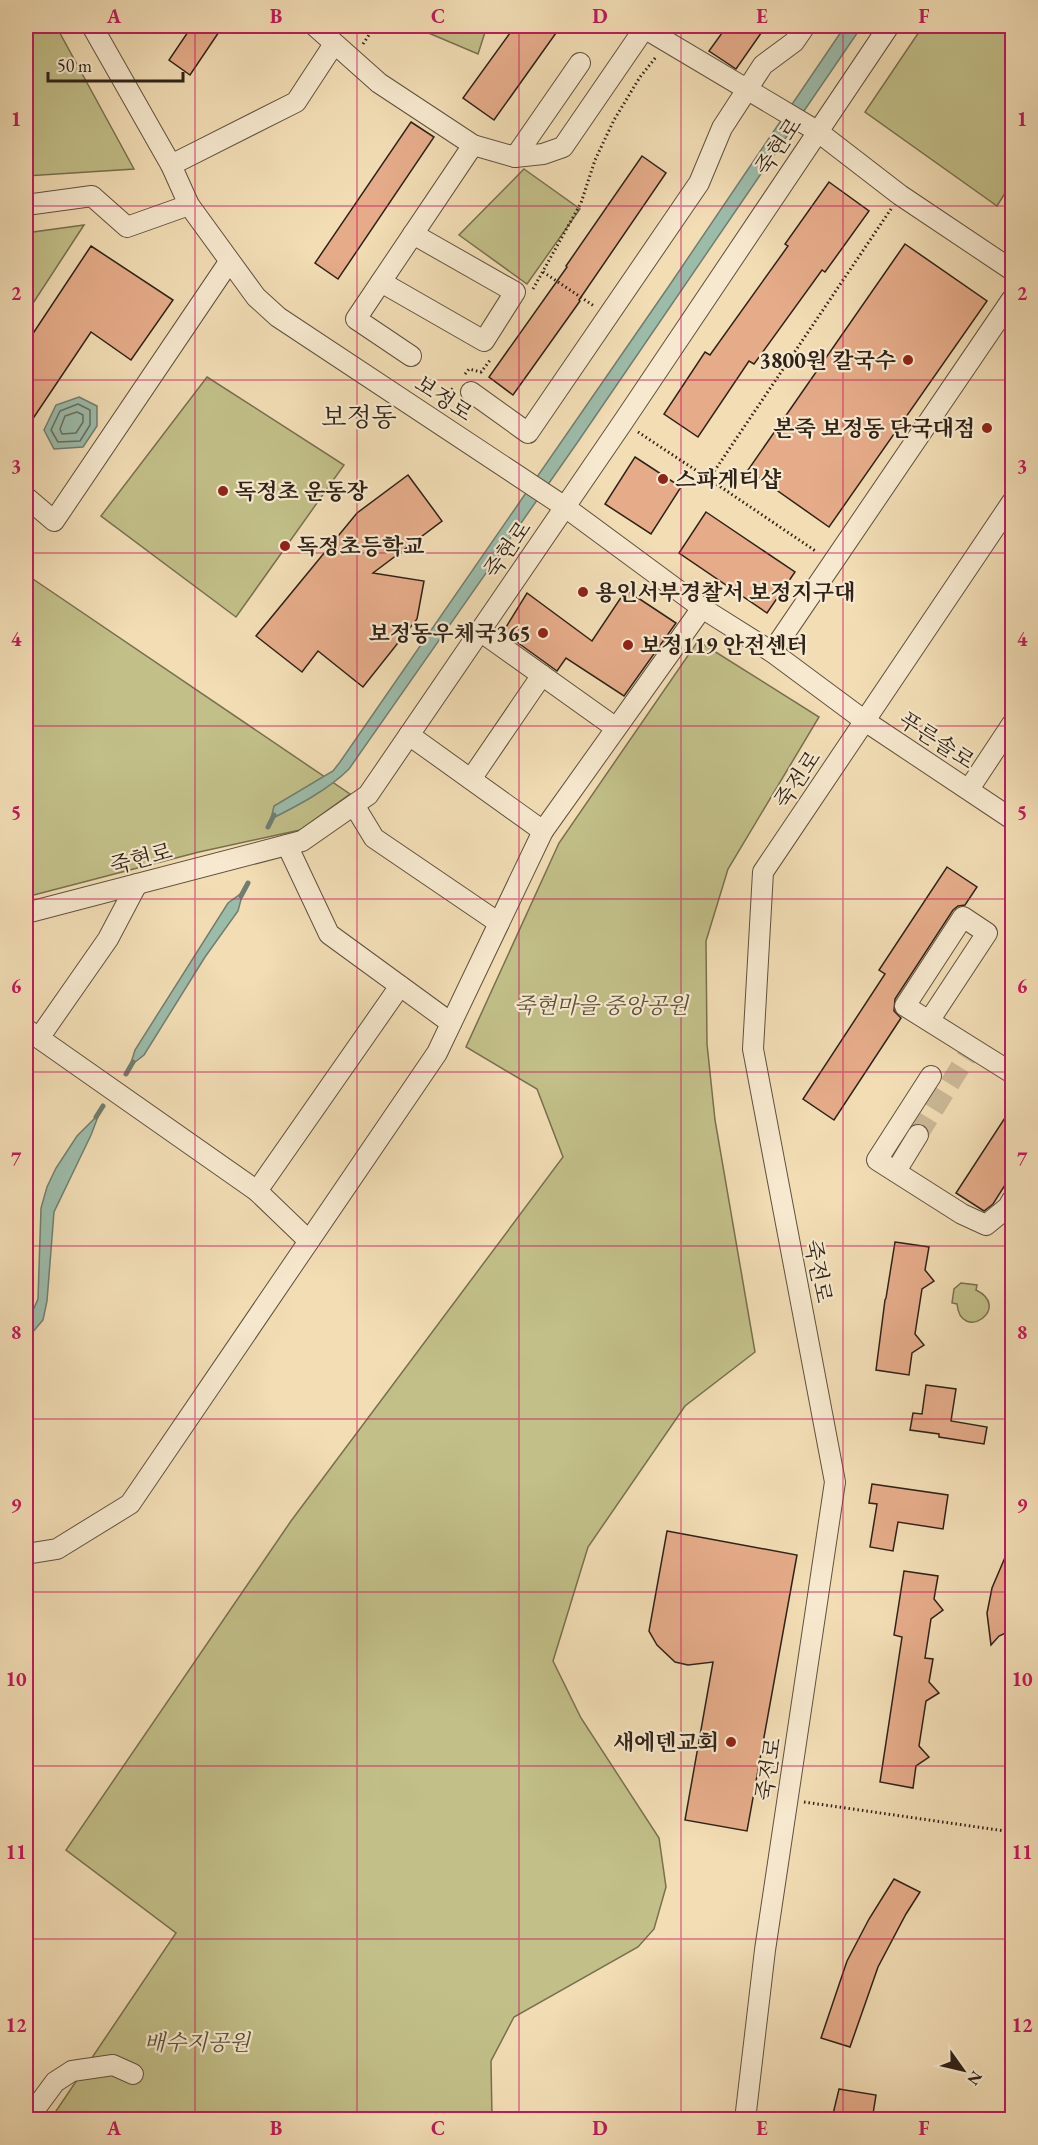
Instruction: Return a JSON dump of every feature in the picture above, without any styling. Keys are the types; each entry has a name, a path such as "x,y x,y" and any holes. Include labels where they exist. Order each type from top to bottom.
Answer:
{"street":[{"name":"보정로","path":"92,26 171,165 189,205 256,297 278,318 566,507 702,608 772,652 865,721"},
{"path":"315,26 379,83 473,145 515,157 543,154 562,147 645,27 810,127 900,195 1012,270"},
{"path":"471,392 528,433 699,183 722,128 763,65 794,42 805,26"},
{"name":"죽현로","path":"26,913 302,840 368,795 623,422 810,127 889,26"},
{"path":"171,165 296,102 334,44"},
{"path":"515,157 580,63"},
{"path":"411,356 356,319 473,145"},
{"path":"26,205 92,196 127,227 189,205"},
{"path":"381,282 484,341 515,292 413,234"},
{"path":"26,497 54,521 229,262"},
{"path":"772,652 1012,299"},
{"name":"죽전로","path":"745,2120 765,1950 835,1482 753,1049 763,872 1012,502"},
{"path":"26,1554 57,1549 130,1504 437,1053 543,831 702,608"},
{"path":"480,631 616,728"},
{"path":"471,779 542,675"},
{"name":"푸른솔로","path":"865,721 1012,819"},
{"path":"969,789 1012,724"},
{"path":"409,735 543,831"},
{"path":"354,805 374,838 499,924"},
{"path":"286,845 329,934 451,1023"},
{"path":"137,884 108,939 32,1033 257,1191 309,1241"},
{"path":"929,1021 987,933 963,916 905,1006 1012,1073"},
{"path":"257,1191 400,986"},
{"path":"931,1076 877,1160 962,1214 986,1225 1008,1207 1012,1200"},
{"path":"896,1171 918,1135"},
{"path":"27,2120 55,2082 72,2071 113,2065 133,2074"}],"path":[{"path":"532,291 581,203 595,160 614,120 640,77 669,41"},
{"path":"710,479 900,195"},
{"path":"543,272 608,316"},
{"path":"430,418 469,369 481,372 492,357"},
{"path":"623,422 832,562"},
{"path":"788,1799 1012,1832"}],"green space":[{"path":"26,26 56,26 134,169 26,176"},
{"path":"412,26 487,26 478,54"},
{"path":"923,26 1003,26 1012,32 1012,182 997,206 865,112"},
{"path":"524,169 580,209 527,284 459,235"},
{"path":"84,225 26,314 26,233"},
{"name":"독정초 운동장","path":"207,377 344,465 236,617 101,516"},
{"path":"30,577 350,794 300,830 199,852 26,897 26,583"},
{"path":"698,641 819,717 728,869 706,941 707,1044 715,1120 755,1352 685,1406 588,1547 553,1661 581,1718 659,1838 666,1887 654,1929 638,1947 514,2017 491,2061 492,2119 50,2120 176,1933 66,1850 291,1521 563,1157 537,1089 466,1047 559,843"},
{"path":"961,1283 977,1285 976,1290 986,1297 989,1305 982,1319 975,1322 967,1321 960,1316 957,1304 952,1303 954,1289"}],"water":[{"path":"845,26 862,26 577,443 349,769 322,791 271,819 274,806 333,771 340,762 669,286"},
{"path":"79,397 97,406 97,426 83,447 54,449 44,430 56,405"},
{"path":"243,892 238,911 205,957 144,1055 130,1066 135,1050 228,903"},
{"path":"99,1114 54,1212 47,1301 43,1320 26,1340 26,1326 38,1299 41,1208 47,1187 56,1168 77,1136"}],"building":[{"path":"192,26 223,26 190,75 169,60"},
{"path":"515,26 561,26 494,120 463,98"},
{"path":"727,26 766,26 736,69 709,51"},
{"path":"411,122 434,137 338,279 315,263"},
{"path":"642,156 666,173 580,301 513,395 489,377"},
{"path":"829,182 869,211 825,272 822,270 754,364 749,361 698,437 664,414 705,352 710,355 788,246 785,244"},
{"path":"905,244 987,301 829,527 748,470"},
{"path":"91,246 173,300 131,360 91,332 26,429 26,344"},
{"path":"635,457 681,487 651,534 605,504"},
{"path":"408,475 442,521 373,573 424,581 417,619 363,687 318,651 302,672 256,636 357,513"},
{"path":"706,512 795,572 767,613 679,553"},
{"name":"보정119 안전센터","path":"626,590 676,623 624,696 566,658 557,671 503,632 527,593 592,641"},
{"path":"947,867 977,887 965,905 953,910 895,999 894,1011 901,1018 834,1120 803,1099 885,974 879,970"},
{"path":"1012,1107 1012,1174 993,1204 984,1211 956,1193"},
{"path":"895,1242 929,1247 925,1270 934,1281 922,1289 915,1334 924,1345 912,1353 909,1375 876,1370"},
{"path":"926,1385 956,1389 951,1421 987,1427 984,1444 910,1430 913,1413 922,1414"},
{"path":"872,1484 948,1495 943,1529 898,1522 893,1551 870,1547 877,1504 869,1503"},
{"name":"새에덴교회","path":"667,1531 797,1555 747,1831 685,1820 713,1662 688,1665 675,1662 657,1645 649,1631"},
{"path":"1012,1541 1012,1630 999,1636 991,1645 987,1613 992,1588"},
{"path":"904,1571 938,1576 934,1599 943,1610 931,1619 925,1658 933,1659 929,1682 939,1693 926,1701 919,1746 929,1757 916,1766 913,1788 880,1782 902,1637 894,1635"},
{"path":"894,1879 920,1892 878,1967 850,2047 821,2038 847,1961"},
{"path":"839,2089 876,2095 872,2120 838,2120 838,2115 833,2114"}],"waterway":[{"path":"268,827 274,815"},
{"path":"241,896 248,883"},
{"path":"126,1074 133,1062"},
{"path":"96,1117 103,1106"}],"tunnel":[{"path":"918,1135 972,1048"}],"place":[{"name":"3800원 칼국수","path":"908,360"},
{"name":"본죽 보정동 단국대점","path":"987,428"},
{"name":"스파게티샵","path":"663,479"},
{"name":"독정초 운동장","path":"223,491"},
{"name":"독정초등학교","path":"285,546"},
{"name":"용인서부경찰서 보정지구대","path":"583,592"},
{"name":"보정동우체국365","path":"543,633"},
{"name":"보정119 안전센터","path":"628,645"},
{"name":"새에덴교회","path":"731,1742"}],"district":[{"name":"보정동","path":"359,417"}],"park label":[{"name":"죽현마을 중앙공원","path":"601,1005"},
{"name":"배수지공원","path":"197,2042"}]}
